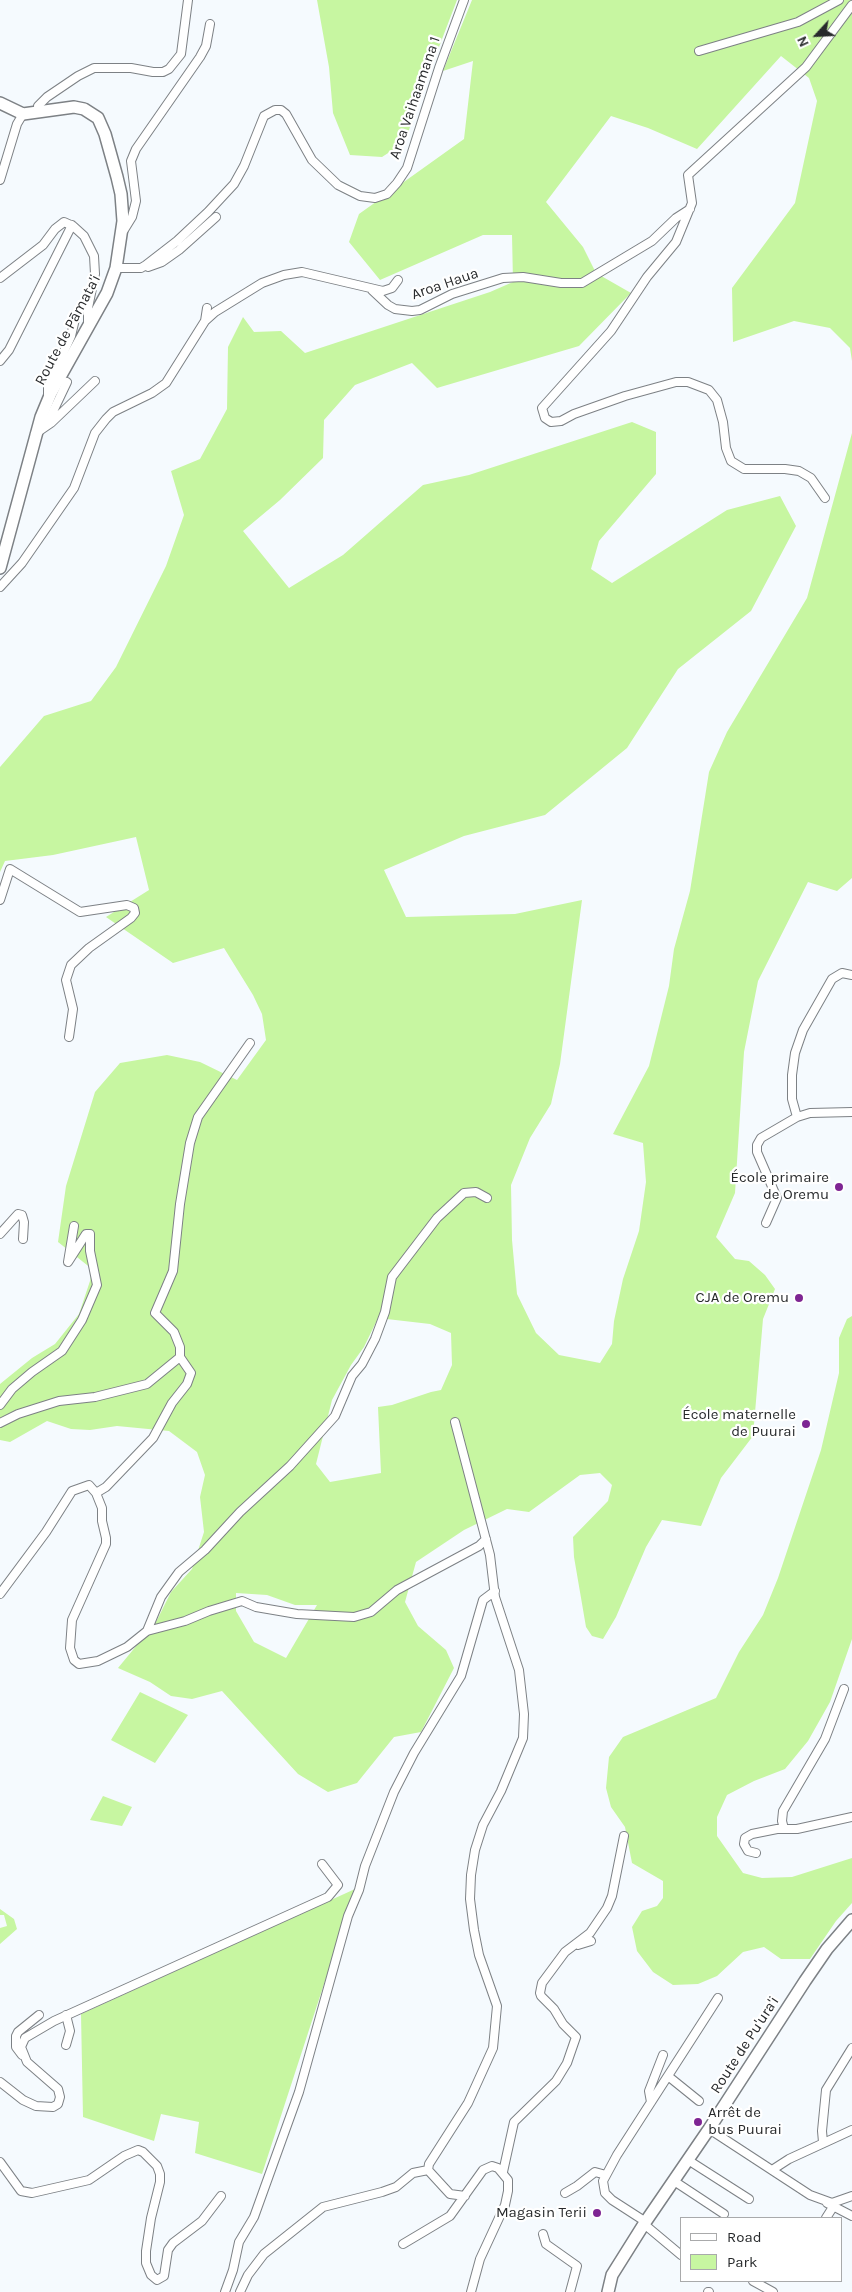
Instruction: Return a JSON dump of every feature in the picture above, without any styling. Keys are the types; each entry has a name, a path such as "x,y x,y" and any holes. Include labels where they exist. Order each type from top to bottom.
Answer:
{"main road":[{"path":"2,105 23,114"},
{"name":"Route de Pāmata'i","path":"0,568 48,400 107,293 116,268 122,232 121,194 105,134 98,118 84,109 74,108 23,114"},
{"name":"Route de Pu'ura'i","path":"608,2292 612,2275 645,2223 709,2129 805,1981 827,1949 852,1920"}],"street":[{"path":"38,112 38,106 47,97 78,76 94,68 131,68 163,72 170,69 181,54 188,0"},
{"name":"Aroa Vaihaamana 1","path":"140,268 178,241 234,184 244,166 264,116 275,110 281,110 286,114 294,125 312,160 338,185 360,196 375,198 387,194 407,168 439,68 464,0"},
{"path":"700,51 798,22 839,0"},
{"path":"825,498 811,478 799,471 785,468 744,469 732,462 726,448 724,422 717,400 709,390 688,382 676,382 625,396 574,414 561,422 551,422 542,414 542,408 611,331 647,277 676,242 692,203 688,175 806,67 852,4"},
{"path":"122,232 132,217 136,200 131,161 136,149 200,57 206,46 210,24"},
{"path":"0,180 23,114"},
{"name":"Aroa Haua","path":"372,290 395,309 420,310 452,294 503,278 523,276 561,283 582,283 652,241 676,218 690,209"},
{"path":"116,268 149,267 162,262 179,250 216,217"},
{"path":"0,278 43,245 64,222 72,225 84,236 94,256 94,274 88,308 87,331"},
{"path":"0,361 9,350 72,225"},
{"path":"0,587 22,563 74,488 95,433 113,412 152,393 166,383 204,322 215,312 262,283 284,275 302,272 372,290 383,291 392,288 398,280"},
{"path":"204,322 207,308"},
{"path":"48,400 48,387 75,320"},
{"path":"38,433 95,381"},
{"path":"38,433 67,382"},
{"path":"0,900 10,869 80,912 127,905 134,908 135,913 131,918 89,948 71,965 66,980 72,1009 69,1037"},
{"path":"797,1117 793,1109 792,1075 795,1053 803,1030 832,979 837,975 852,975"},
{"path":"96,1493 106,1487 153,1438 172,1403 187,1384 191,1373 180,1357 180,1347 174,1332 155,1313 173,1270 180,1204 190,1142 198,1117 250,1043"},
{"path":"766,1223 777,1198 757,1152 757,1146 761,1138 797,1117 821,1111 852,1112"},
{"path":"146,1631 161,1597 179,1572 205,1550 240,1512 290,1466 335,1416 352,1376 362,1364 375,1339 385,1312 392,1277 437,1218 464,1193 476,1192 487,1198"},
{"path":"0,1234 18,1214 22,1215 24,1222 23,1239"},
{"path":"0,1405 12,1389 62,1351 82,1320 97,1285 90,1251 90,1234 86,1234 68,1262 74,1226"},
{"path":"0,1423 18,1414 58,1401 95,1396 147,1384 180,1357"},
{"path":"428,2170 429,2164 451,2133 477,2085 493,2048 497,2006 479,1955 474,1930 470,1899 471,1875 475,1850 483,1825 501,1791 523,1738 524,1714 519,1670 503,1624 495,1591 490,1555 455,1422"},
{"path":"0,1594 46,1532 72,1491 89,1485 96,1493 102,1508 106,1544 72,1620 70,1648 72,1657 79,1664 98,1661 126,1647 146,1631 185,1621 209,1610 242,1601 277,1611 354,1617 371,1612 397,1590 479,1546 486,1539"},
{"path":"224,2292 233,2270 239,2242 254,2217 299,2092 348,1916 359,1890 365,1866 394,1792 414,1753 461,1676 483,1600 495,1591"},
{"path":"784,1829 783,1811 826,1739 844,1690"},
{"path":"756,1853 752,1853 744,1844 746,1838 752,1834 797,1829 852,1816"},
{"path":"503,2172 514,2122 556,2081 567,2063 576,2037 563,2024 540,1992 542,1983 565,1952 590,1933 607,1908 612,1896 624,1836"},
{"path":"23,2055 24,2038 66,2015 328,1896 338,1885 322,1864"},
{"path":"565,1952 591,1941"},
{"path":"680,2254 645,2223 605,2193 603,2181 718,1998"},
{"path":"0,2082 18,2096 36,2106 47,2108 58,2104 60,2097 58,2089 33,2070 16,2046 18,2032 39,2015"},
{"path":"66,2015 70,2031 66,2045"},
{"path":"823,2142 823,2104 826,2090 852,2048"},
{"path":"651,2102 649,2091 663,2056"},
{"path":"841,2068 852,2062"},
{"path":"668,2076 699,2101"},
{"path":"709,2129 796,2188 832,2203 852,2196"},
{"path":"772,2170 789,2159 852,2130"},
{"path":"0,2162 21,2191 32,2193 89,2180 124,2156 138,2150 143,2152 158,2166 160,2174 160,2182 147,2236 146,2251 146,2263 157,2280 164,2276 168,2250 202,2221 221,2196"},
{"path":"688,2160 749,2199"},
{"path":"403,2244 450,2216 482,2170 492,2166 503,2172 508,2180 505,2205 480,2259 471,2292"},
{"path":"428,2170 450,2194 465,2196"},
{"path":"240,2292 248,2275 264,2254 323,2207 382,2192 396,2187 413,2173 428,2170"},
{"path":"565,2192 578,2186 594,2172 606,2175"},
{"path":"674,2181 724,2214"},
{"path":"825,2201 852,2216"},
{"path":"827,2217 833,2207"},
{"path":"543,2234 546,2244 577,2266 570,2292"},
{"path":"756,2282 773,2292"}],"green space":[{"path":"317,0 457,0 405,142 382,157 350,155 333,113 329,67"},
{"path":"472,0 852,0 852,361 850,348 830,328 794,321 733,342 732,288 795,203 817,101 809,78 781,56 697,149 648,128 611,116 546,202 583,247 596,273 631,293 579,346 437,388 412,363 355,385 324,420 323,458 280,500 243,531 289,588 343,555 423,485 469,475 632,422 656,432 656,474 599,541 591,569 612,583 727,510 780,496 796,526 751,611 678,669 627,748 545,815 464,836 384,870 406,917 515,914 582,900 560,1064 551,1104 530,1138 511,1185 512,1240 517,1294 536,1333 559,1355 600,1363 612,1344 614,1321 623,1279 639,1231 646,1182 643,1143 613,1134 649,1066 669,986 674,949 690,891 709,772 727,732 807,598 852,433 852,878 837,891 808,882 758,981 744,1052 735,1193 716,1237 735,1259 749,1261 765,1275 775,1289 763,1319 753,1436 721,1478 701,1526 662,1520 646,1547 616,1617 603,1639 592,1636 586,1627 574,1557 573,1537 608,1501 612,1485 600,1473 580,1475 529,1512 507,1509 464,1530 416,1562 405,1602 418,1626 446,1650 454,1668 421,1732 394,1737 357,1783 328,1792 298,1774 222,1691 192,1699 171,1696 150,1682 118,1668 156,1622 171,1592 192,1569 204,1532 200,1497 205,1475 197,1452 169,1431 117,1426 90,1430 71,1429 47,1421 10,1442 0,1440 0,1384 32,1358 55,1344 79,1314 90,1281 92,1269 58,1242 66,1186 95,1092 120,1063 167,1055 200,1062 237,1080 266,1040 262,1014 253,995 224,948 173,963 106,917 149,890 136,837 53,855 5,861 0,872 0,767 44,716 91,701 116,667 166,566 184,515 171,471 200,459 227,409 228,347 243,317 254,332 281,331 305,353 490,292 513,282 512,235 483,235 380,280 349,242 359,214 464,139 473,61 443,71","holes":["378,1318 430,1324 451,1333 452,1365 441,1390 392,1405 378,1407 381,1473 330,1482 316,1464 332,1400 351,1365 364,1347","236,1593 267,1595 295,1605 317,1605 286,1658 254,1642 236,1611"]},
{"path":"852,1316 852,1639 830,1702 808,1741 785,1769 754,1781 727,1795 717,1817 717,1836 743,1873 762,1878 792,1877 852,1858 852,1903 836,1921 810,1959 781,1959 764,1947 743,1952 717,1976 698,1984 673,1985 653,1972 637,1951 632,1927 642,1911 657,1906 663,1898 663,1881 632,1863 625,1827 611,1807 606,1788 609,1757 623,1737 716,1698 739,1652 763,1615 778,1578 821,1450 839,1373 839,1338 847,1319"},
{"path":"140,1692 188,1715 155,1763 111,1740"},
{"path":"103,1796 132,1807 122,1826 90,1820"},
{"path":"355,1889 262,2174 195,2153 199,2122 161,2114 154,2141 83,2117 81,2014"},
{"path":"0,1909 14,1919 17,1929 0,1944 0,1928 7,1926 4,1915 0,1915"}],"place":[{"name":"École primaire de Oremu","path":"839,1187"},
{"name":"CJA de Oremu","path":"799,1298"},
{"name":"École maternelle de Puurai","path":"806,1424"},
{"name":"Arrêt de bus Puurai","path":"698,2122"},
{"name":"Magasin Terii","path":"597,2213"}]}
